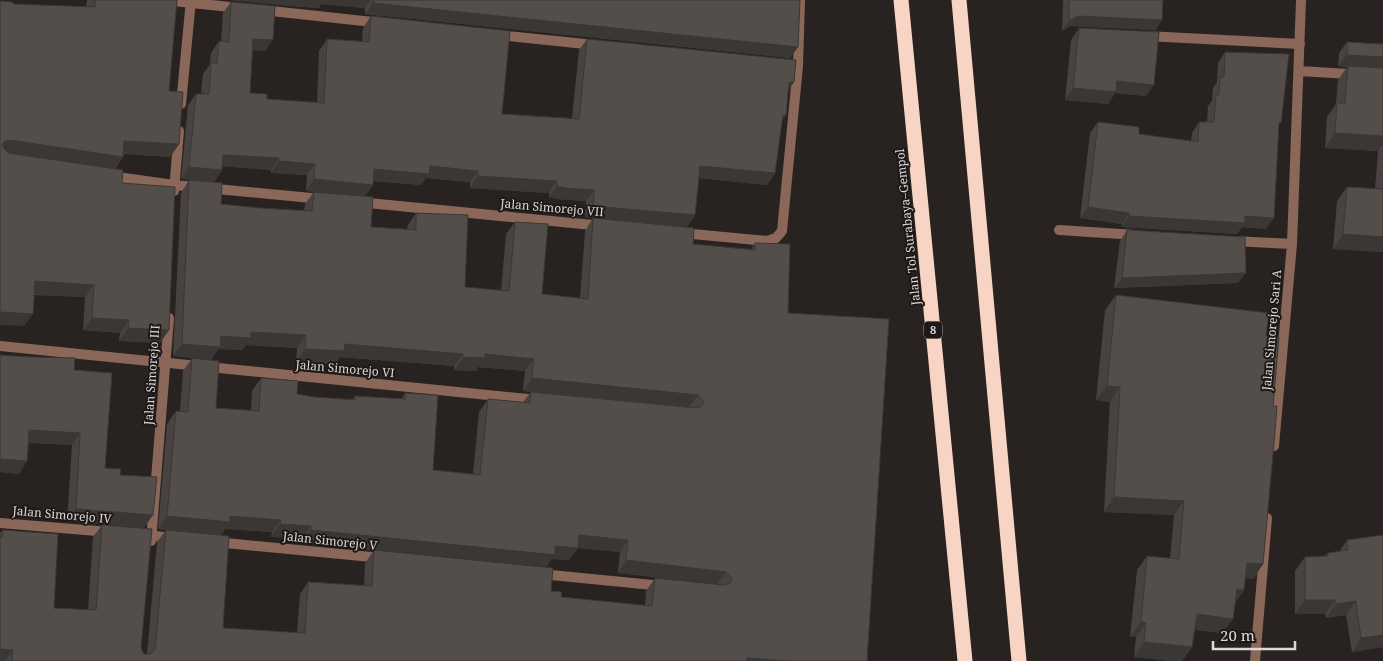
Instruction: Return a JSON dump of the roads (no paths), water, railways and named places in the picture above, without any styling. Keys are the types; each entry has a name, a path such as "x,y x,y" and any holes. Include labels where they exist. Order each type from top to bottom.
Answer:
{"highway":[{"name":"Jalan Tol Surabaya–Gempol","path":"901,0 966,661"},
{"path":"959,0 1019,661"}],"street":[{"path":"164,0 190,1 396,24"},
{"path":"668,232 767,241 776,238 782,231 793,65 800,0"},
{"name":"Jalan Simorejo Sari A","path":"1273,453 1292,244 1301,0"},
{"path":"174,205 174,185 190,1"},
{"path":"484,33 602,46"},
{"path":"1139,36 1300,44"},
{"path":"1299,71 1383,76"},
{"name":"Jalan Simorejo VII","path":"100,174 174,185 609,226"},
{"path":"1059,230 1146,235"},
{"path":"1224,240 1292,244"},
{"name":"Jalan Simorejo III","path":"149,555 166,364 169,304"},
{"name":"Jalan Simorejo VI","path":"0,346 550,401"},
{"path":"1255,661 1269,502"},
{"name":"Jalan Simorejo IV","path":"0,523 151,535"},
{"path":"151,535 181,538"},
{"name":"Jalan Simorejo V","path":"201,540 389,559"},
{"path":"528,573 676,587"}]}
